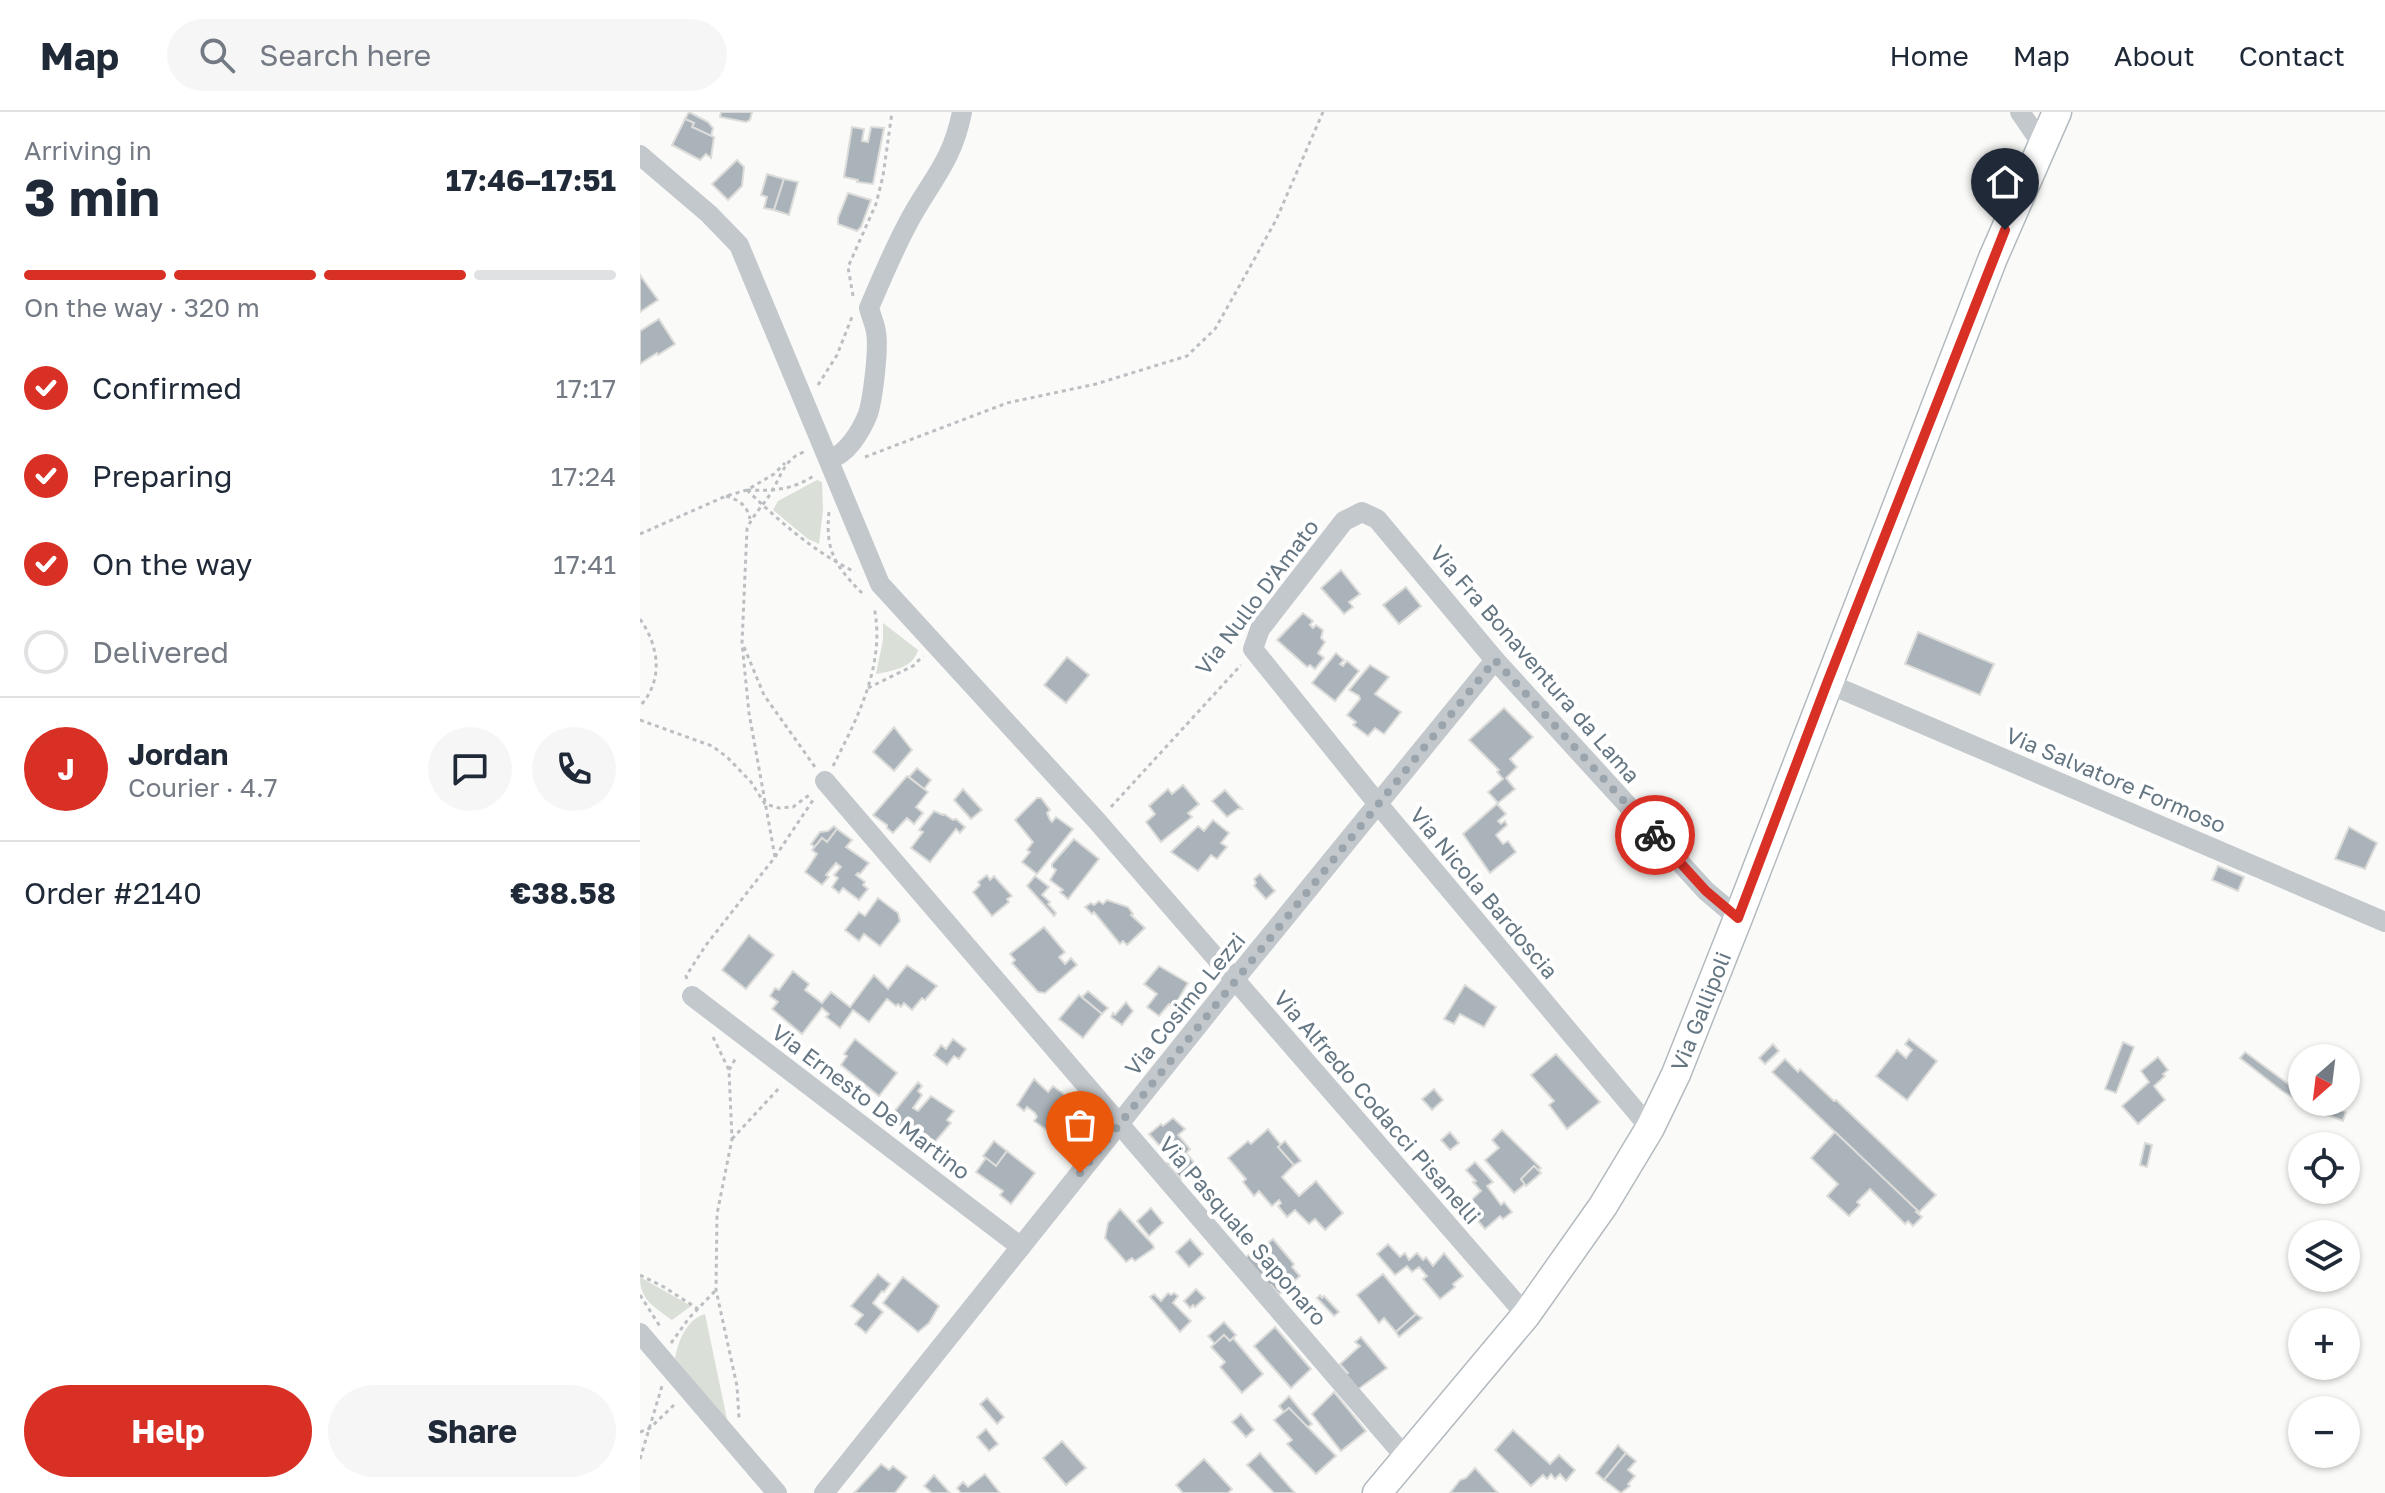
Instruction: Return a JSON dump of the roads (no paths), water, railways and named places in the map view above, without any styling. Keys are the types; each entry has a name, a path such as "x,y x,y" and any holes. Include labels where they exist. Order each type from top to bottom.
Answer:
{"main road":[{"name":"Via Gallipoli","path":"1377,1493 1526,1315 1603,1206 1650,1128 1676,1074 1738,918 1993,258 2057,112"}],"street":[{"path":"640,155 709,214 739,245 829,459 845,452 868,413 876,332 869,308 909,220 950,155 962,112"},
{"path":"2020,112 2042,144"},
{"name":"Via Alfredo Codacci Pisanelli","path":"829,459 880,584 1097,821 1526,1315"},
{"name":"Via Nullo D'Amato","path":"1253,649 1260,629 1344,521 1362,512"},
{"name":"Via Fra Bonaventura da Lama","path":"1362,512 1377,519 1495,660 1706,891 1738,918"},
{"name":"Via Nicola Bardoscia","path":"1253,649 1378,804 1650,1128"},
{"name":"Via Cosimo Lezzi","path":"824,1493 1495,660"},
{"name":"Via Salvatore Formoso","path":"1827,683 2385,922"},
{"name":"Via Pasquale Saponaro","path":"825,781 1406,1458"},
{"name":"Via Ernesto De Martino","path":"692,996 1021,1247"},
{"path":"640,1333 777,1493"}]}
